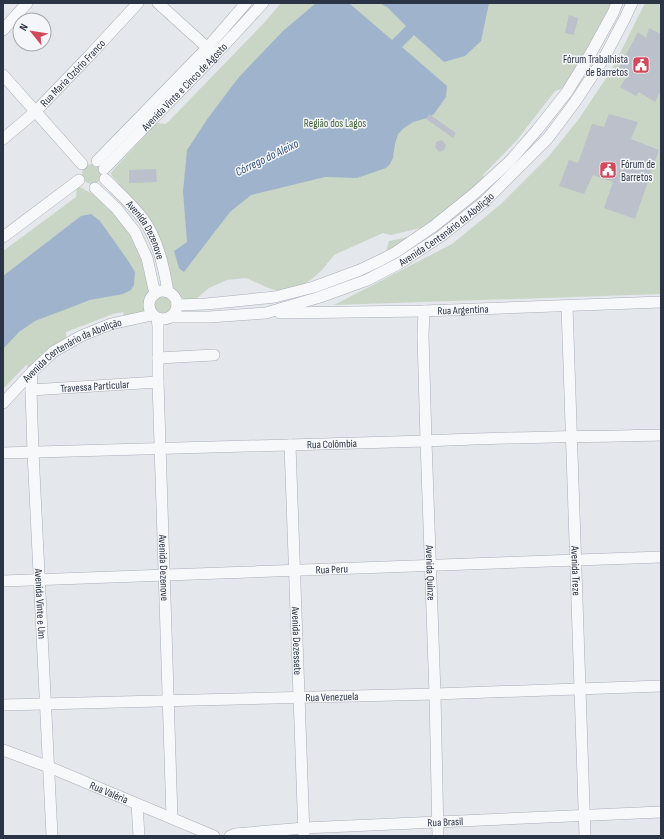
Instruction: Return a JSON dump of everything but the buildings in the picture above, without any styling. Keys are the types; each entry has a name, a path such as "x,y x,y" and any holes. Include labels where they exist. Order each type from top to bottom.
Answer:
{"street":[{"path":"3,30 27,3"},
{"name":"Rua Maria Ozório Franco","path":"3,139 35,112 90,56 138,3"},
{"path":"158,3 211,52"},
{"name":"Avenida Vinte e Cinco de Agosto","path":"211,52 246,3"},
{"name":"Avenida Vinte e Cinco de Agosto","path":"102,170 211,52 263,3"},
{"name":"Avenida Centenário da Abolição","path":"177,305 206,304 275,297 314,287 360,270 381,260 431,229 475,193 510,161 537,130 567,92 587,59 617,3"},
{"name":"Avenida Centenário da Abolição","path":"170,317 210,317 266,313 320,297 367,280 400,263 441,236 484,202 548,138 575,102 604,58 632,3"},
{"path":"3,75 82,164"},
{"path":"92,160 102,170 101,184 96,188 89,188 78,180 78,169 86,161 92,160"},
{"name":"Avenida Dezenove","path":"102,170 144,221 156,243 164,268 168,292"},
{"path":"3,237 78,180"},
{"name":"Avenida Dezenove","path":"96,188 117,209 135,232 147,258 155,294"},
{"path":"161,291 168,292 174,297 177,305 175,312 170,317 163,319 155,317 148,306 151,297 161,291"},
{"name":"Rua Argentina","path":"266,313 424,311 661,302"},
{"name":"Avenida Treze","path":"567,306 586,836"},
{"name":"Avenida Quinze","path":"424,311 423,335 435,694 438,836"},
{"name":"Avenida Centenário da Abolição","path":"3,403 32,372 54,352 81,336 111,324 155,317"},
{"name":"Avenida Dezenove","path":"155,317 158,358 172,818"},
{"path":"158,358 214,355"},
{"name":"Avenida Vinte e Um","path":"32,372 31,390 33,452 52,836"},
{"name":"Travessa Particular","path":"31,390 158,382"},
{"name":"Rua Colômbia","path":"3,453 426,441 477,438 661,435"},
{"name":"Avenida Dezessete","path":"290,445 304,832"},
{"name":"Rua Peru","path":"3,581 661,557"},
{"name":"Rua Venezuela","path":"3,705 299,698 661,686"},
{"name":"Rua Valéria","path":"3,750 49,767 214,836"},
{"path":"137,804 139,836"},
{"name":"Rua Brasil","path":"230,836 235,834 304,832 438,822 661,812"}],"green space":[{"name":"Região dos Lagos","path":"281,3 613,3 598,34 564,88 555,91 517,140 484,174 481,184 425,227 391,235 383,233 334,255 322,270 312,279 297,288 281,291 271,289 246,278 227,280 209,288 196,299 186,300 178,295 173,287 168,268 141,211 111,173 157,123 166,124 264,23"},
{"path":"645,3 661,3 661,294 334,305 452,244 501,204 549,156 578,120 611,71"},
{"path":"92,164 99,167 102,174 99,181 92,184 85,181 82,174 85,167"},
{"path":"79,186 93,194 116,216 134,240 144,265 150,296 145,309 146,314 125,319 123,312 113,314 66,332 66,341 28,373 27,364 3,389 3,251 76,197 77,188"},
{"path":"413,236 386,251 389,241"},
{"path":"163,295 170,298 173,305 170,312 163,315 156,312 153,305 156,298"}],"water":[{"name":"Córrego do Aleixo","path":"316,3 349,3 392,40 406,26 387,7 379,3 489,3 481,41 465,56 444,62 414,35 402,47 447,86 446,97 434,114 427,118 413,122 398,134 393,158 386,168 357,178 325,177 251,195 230,212 184,272 179,268 174,251 187,242 183,192 187,150 208,118 239,77 283,31"},
{"path":"91,214 100,221 135,272 134,285 131,290 123,294 90,300 35,321 19,332 3,349 3,276 81,216"}],"place":[{"name":"Fórum Trabalhista de Barretos","path":"641,65"},
{"name":"Fórum de Barretos","path":"608,170"}]}
